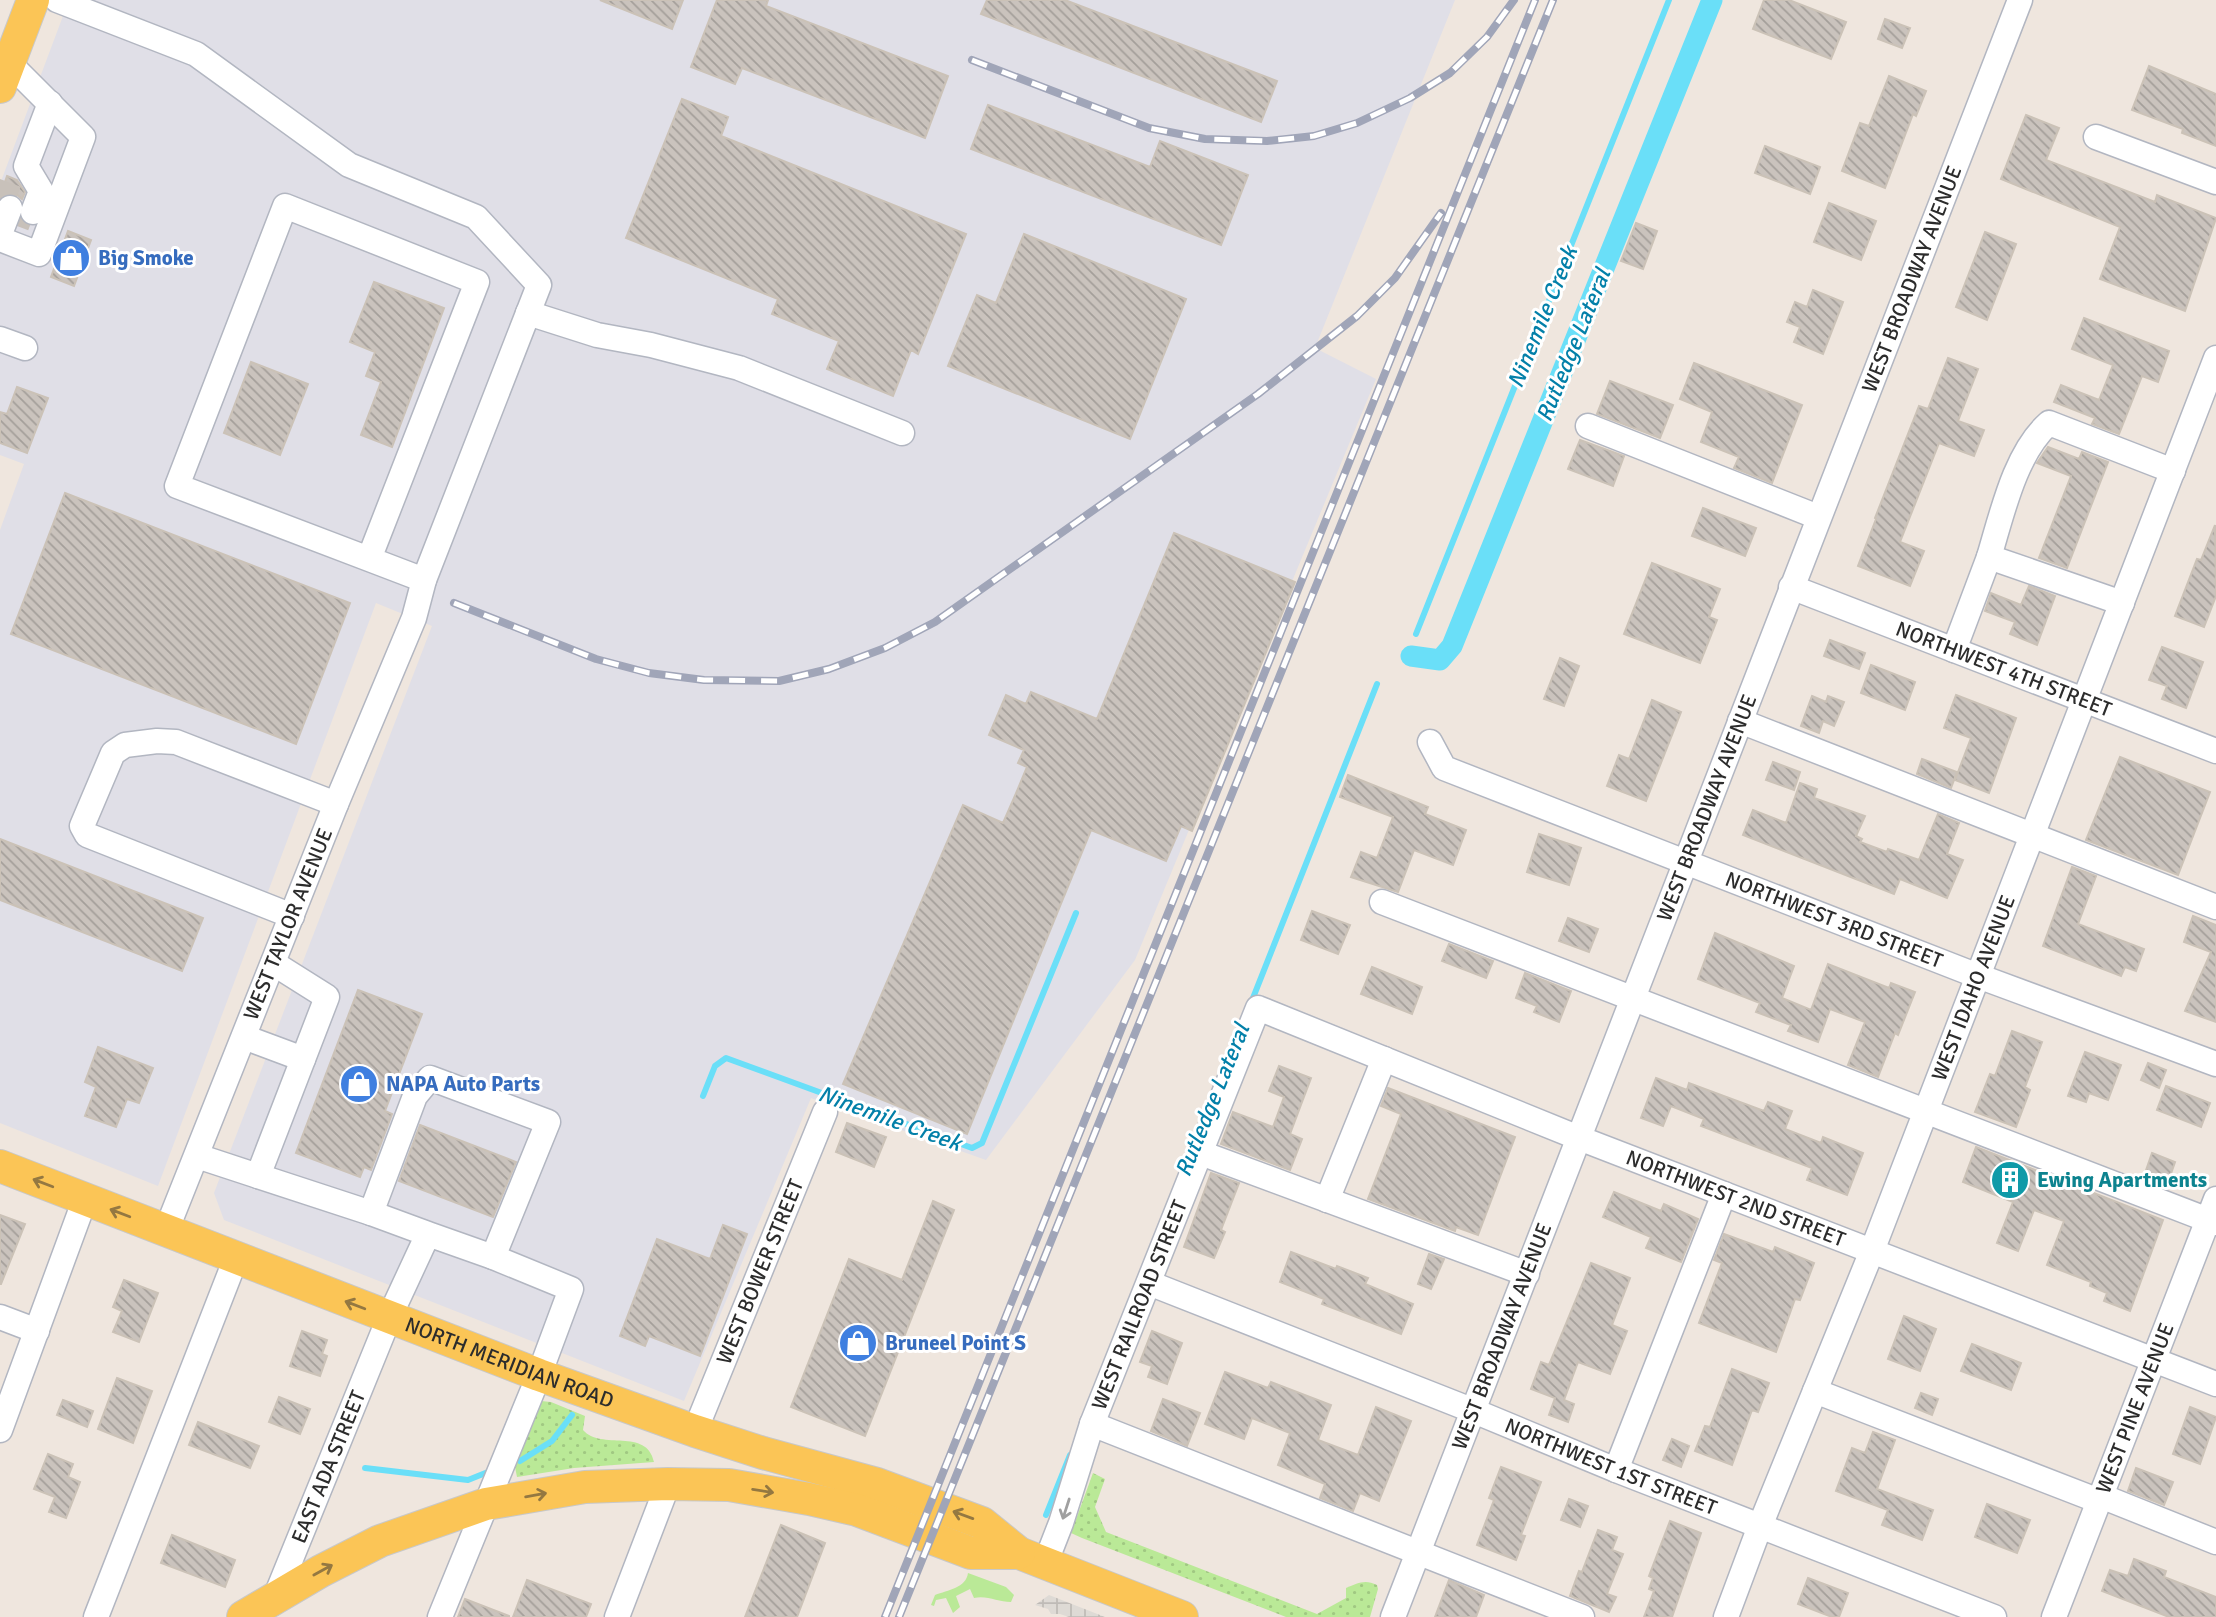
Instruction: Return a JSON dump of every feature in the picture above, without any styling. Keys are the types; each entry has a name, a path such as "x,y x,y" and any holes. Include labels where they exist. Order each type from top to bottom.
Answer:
{"main road":[{"path":"5,75 33,0"},
{"name":"NORTH MERIDIAN ROAD","path":"0,1166 539,1375 695,1431 763,1453 877,1484 969,1518 982,1523 1032,1558 1182,1617"},
{"name":"NORTH MERIDIAN ROAD","path":"243,1617 272,1608 321,1571 380,1541 486,1504 585,1487 729,1485 857,1510 971,1553 1032,1558"}],"street":[{"name":"WEST TAYLOR AVENUE","path":"57,0 196,54 349,165 476,217 539,285 424,580 414,618 336,804 166,1231"},
{"name":"WEST BROADWAY AVENUE","path":"1393,1617 2020,0"},
{"path":"5,75 50,103 83,137 38,254 11,222 41,191 23,176"},
{"path":"23,176 50,103"},
{"path":"2096,137 2216,182"},
{"path":"23,176 63,190"},
{"path":"369,559 477,282 285,206 177,486 424,580"},
{"path":"528,313 597,335 651,345 739,368 901,433"},
{"path":"0,339 25,348"},
{"name":"WEST IDAHO AVENUE","path":"1726,1617 1760,1526 1872,1251 2216,358"},
{"path":"1954,650 2022,461 2035,435 2049,423 2173,471"},
{"path":"1588,426 1818,517"},
{"path":"1989,557 2122,603"},
{"name":"NORTHWEST 4TH STREET","path":"1791,587 2216,751"},
{"path":"1740,721 2216,906"},
{"path":"292,916 87,835 82,826 113,753 125,745 157,740 176,743 336,804"},
{"name":"NORTHWEST 3RD STREET","path":"1430,742 1444,768 1978,976 2216,1064"},
{"path":"1382,902 1926,1110 2213,1214"},
{"path":"258,1176 327,997 273,963"},
{"name":"NORTHWEST 2ND STREET","path":"1258,1009 1579,1138 2216,1384"},
{"name":"WEST RAILROAD STREET","path":"1032,1558 1061,1523 1092,1424 1258,1009"},
{"path":"244,1037 303,1059"},
{"path":"1327,1200 1384,1059"},
{"path":"371,1213 415,1096 430,1078 548,1122 493,1257"},
{"name":"WEST BOWER STREET","path":"695,1431 825,1112"},
{"path":"1201,1153 1527,1274"},
{"path":"197,1156 371,1213 493,1257 571,1289 539,1375 440,1617"},
{"path":"1616,1470 1724,1194"},
{"path":"0,1430 85,1199"},
{"name":"WEST PINE AVENUE","path":"2054,1617 2213,1214"},
{"name":"EAST ADA STREET","path":"272,1608 389,1318 428,1234"},
{"path":"96,1617 236,1258"},
{"name":"NORTHWEST 1ST STREET","path":"1149,1283 1616,1470 1994,1617"},
{"path":"0,1317 37,1331"},
{"path":"1815,1391 2216,1542"},
{"path":"1092,1424 1582,1617"},
{"path":"617,1617 668,1484"}],"shaded area":[{"path":"69,0 1455,0 1315,348 1376,379 1135,960 986,1160 811,1098 684,1401 224,1220 214,1193 432,626 376,603 158,1186 0,1123 0,530 24,464 0,455 0,184"},
{"path":"1049,1595 1105,1617 1051,1614 1048,1609 1035,1605"}],"green space":[{"path":"541,1401 551,1402 585,1416 583,1430 591,1436 642,1445 650,1451 654,1462 574,1468 517,1477 514,1462"},
{"path":"1093,1473 1105,1479 1095,1507 1106,1532 1317,1614 1346,1598 1346,1588 1362,1582 1373,1583 1378,1589 1370,1617 1286,1617 1071,1533"},
{"path":"968,1573 1006,1587 1014,1595 1011,1602 974,1598 970,1589 956,1596 960,1607 953,1613 946,1598 936,1600 934,1606 931,1605 935,1595 960,1585"}],"building":[{"path":"600,0 683,0 672,29"},
{"path":"717,0 768,0 766,6 948,76 925,138 742,68 735,84 691,67"},
{"path":"987,0 1065,0 1277,81 1261,122 981,14"},
{"path":"1764,0 1789,0 1846,22 1831,59 1753,29"},
{"path":"1885,19 1910,28 1902,48 1878,39"},
{"path":"2149,66 2216,94 2216,146 2182,133 2183,129 2132,110"},
{"path":"1889,76 1926,91 1916,116 1913,114 1885,188 1842,171 1860,123 1869,126"},
{"path":"682,99 728,117 721,136 966,234 918,354 911,350 893,396 827,369 839,341 772,314 778,299 626,238"},
{"path":"988,105 1150,167 1160,141 1248,175 1221,245 971,149"},
{"path":"2026,115 2059,128 2046,160 2155,202 2157,195 2216,218 2185,311 2100,279 2120,227 2001,179"},
{"path":"1765,146 1820,167 1810,194 1755,173"},
{"path":"7,176 17,180 25,192 22,199 16,194 8,193 0,197"},
{"path":"1829,203 1876,221 1861,260 1814,242"},
{"path":"1636,223 1657,231 1643,269 1621,261"},
{"name":"Big Smoke","path":"68,231 91,240 74,286 51,277"},
{"path":"1985,232 2016,244 1987,320 1956,307"},
{"path":"1024,234 1186,299 1130,439 948,366 977,295 996,303"},
{"path":"374,282 444,308 392,447 361,435 381,382 366,376 375,352 350,342"},
{"path":"1813,290 1843,302 1823,354 1794,342 1800,327 1787,322 1795,302 1807,307"},
{"path":"2084,318 2169,351 2158,382 2142,376 2119,434 2092,424 2095,418 2054,402 2061,385 2099,400 2113,365 2072,349"},
{"path":"1948,358 1978,369 1958,421 1984,430 1974,456 1939,443 1900,542 1924,551 1910,586 1858,566 1919,406 1928,409"},
{"path":"251,362 308,384 280,455 224,433"},
{"path":"1694,363 1802,405 1772,483 1734,468 1739,457 1701,442 1712,412 1680,399"},
{"path":"1610,381 1673,405 1660,438 1597,414"},
{"path":"17,387 48,398 27,453 0,443 0,412 7,414"},
{"path":"1580,440 1624,456 1613,486 1568,469"},
{"path":"2048,447 2079,459 2082,452 2108,462 2067,568 2039,558 2071,476 2037,463"},
{"path":"65,493 350,603 296,744 11,634"},
{"path":"1703,508 1756,528 1745,556 1692,536"},
{"path":"2215,525 2216,596 2204,627 2175,616 2197,559 2201,560"},
{"path":"1174,533 1295,582 1192,831 1181,826 1166,861 1091,830 967,1134 843,1084 963,805 1003,823 1027,767 1018,763 1024,750 989,735 1006,695 1026,704 1031,692 1097,719"},
{"path":"1652,563 1720,589 1709,617 1717,620 1700,663 1624,634"},
{"path":"2029,586 2055,596 2037,645 2010,634 2015,622 1985,611 1991,593 2021,605"},
{"path":"1830,640 1865,653 1859,669 1824,656"},
{"path":"2162,647 2203,662 2186,708 2162,699 2167,686 2149,680"},
{"path":"1560,658 1579,666 1564,706 1544,699"},
{"path":"1871,665 1915,682 1905,710 1861,693"},
{"path":"1956,695 2016,718 1989,793 1955,780 1971,738 1944,728"},
{"path":"1812,696 1826,702 1828,696 1844,702 1834,726 1823,721 1819,733 1801,726"},
{"path":"1652,700 1681,712 1646,801 1607,786 1619,755 1629,759"},
{"path":"2120,757 2210,792 2178,875 2086,840"},
{"path":"1922,759 1957,772 1951,788 1917,774"},
{"path":"1773,762 1800,772 1794,790 1766,780"},
{"path":"1348,775 1428,807 1425,814 1466,830 1453,865 1414,850 1398,892 1351,877 1361,852 1377,858 1393,817 1340,797"},
{"path":"1800,783 1817,789 1814,798 1865,816 1856,836 1862,839 1860,842 1887,852 1888,849 1919,860 1938,814 1959,823 1947,854 1963,860 1947,898 1900,879 1894,894 1743,835 1753,810 1786,823"},
{"path":"1539,834 1581,848 1569,885 1527,872"},
{"path":"0,839 203,918 182,971 0,900"},
{"path":"2072,867 2096,876 2078,924 2144,949 2136,971 2125,967 2121,976 2043,946"},
{"path":"1312,911 1350,925 1338,954 1301,940"},
{"path":"2193,916 2216,925 2216,1022 2185,1011 2211,952 2184,942"},
{"path":"1568,918 1598,929 1589,952 1559,941"},
{"path":"1715,933 1794,966 1782,998 1811,1010 1828,964 1889,988 1891,983 1915,992 1878,1077 1848,1065 1865,1022 1830,1009 1818,1042 1788,1031 1791,1025 1756,1012 1760,1003 1698,979"},
{"path":"1449,944 1493,961 1486,978 1442,961"},
{"path":"1372,967 1422,987 1412,1014 1361,994"},
{"path":"1525,973 1571,991 1559,1022 1534,1012 1537,1006 1516,998"},
{"name":"NAPA Auto Parts","path":"358,990 422,1014 385,1111 392,1114 371,1170 364,1167 360,1177 296,1153"},
{"path":"2012,1031 2042,1042 2025,1087 2030,1090 2016,1127 1975,1112 1990,1074 1995,1076"},
{"path":"98,1047 153,1068 139,1103 127,1099 116,1127 85,1116 96,1087 85,1082"},
{"path":"2085,1052 2121,1065 2108,1100 2089,1093 2086,1102 2068,1096"},
{"path":"2148,1063 2166,1070 2159,1088 2141,1080"},
{"path":"1279,1066 1311,1078 1290,1134 1302,1139 1290,1170 1221,1144 1233,1112 1273,1127 1284,1097 1269,1091"},
{"path":"1656,1078 1687,1090 1689,1083 1764,1111 1768,1102 1792,1111 1785,1129 1821,1143 1823,1137 1863,1153 1847,1195 1807,1180 1812,1168 1701,1126 1704,1119 1671,1106 1663,1126 1641,1118"},
{"path":"2166,1086 2210,1103 2201,1127 2157,1110"},
{"path":"1388,1088 1515,1137 1478,1235 1456,1227 1455,1231 1368,1199 1401,1114 1381,1106"},
{"path":"847,1123 886,1137 874,1167 836,1152"},
{"path":"420,1125 516,1162 493,1217 399,1181"},
{"path":"1976,1147 2163,1220 2130,1311 2104,1301 2107,1293 2090,1286 2091,1282 2047,1265 2064,1221 2034,1210 2018,1251 1997,1243 2013,1202 1963,1182"},
{"path":"2152,1153 2175,1162 2166,1188 2143,1179"},
{"path":"1211,1173 1239,1183 1221,1230 1225,1232 1214,1258 1184,1247"},
{"path":"1614,1192 1661,1211 1664,1204 1698,1219 1681,1262 1646,1248 1651,1237 1603,1217"},
{"name":"Bruneel Point S","path":"933,1201 954,1210 865,1436 791,1407 849,1259 902,1280"},
{"path":"0,1215 25,1224 1,1284 0,1284"},
{"path":"723,1225 747,1234 700,1356 649,1336 645,1346 620,1336 657,1239 710,1259"},
{"path":"1724,1234 1773,1252 1775,1247 1814,1263 1800,1300 1795,1299 1776,1352 1699,1323 1722,1263 1714,1260"},
{"path":"1291,1252 1368,1278 1365,1284 1413,1304 1401,1334 1322,1304 1324,1299 1280,1282"},
{"path":"1429,1254 1444,1259 1431,1289 1418,1284"},
{"path":"1591,1263 1630,1278 1612,1325 1627,1331 1610,1374 1578,1362 1564,1400 1574,1404 1568,1422 1549,1415 1555,1398 1531,1389 1541,1362 1549,1365"},
{"path":"124,1280 158,1293 139,1342 113,1332 122,1311 113,1307"},
{"path":"1904,1316 1936,1329 1920,1371 1888,1359"},
{"path":"302,1331 327,1340 322,1354 327,1356 320,1376 290,1366"},
{"path":"1152,1331 1182,1343 1167,1384 1148,1377 1152,1366 1140,1362"},
{"path":"1972,1344 2021,1363 2011,1390 1961,1371"},
{"path":"1732,1369 1769,1383 1758,1412 1752,1410 1732,1465 1695,1451 1705,1426 1710,1427"},
{"path":"1225,1372 1268,1388 1271,1382 1331,1405 1318,1440 1358,1455 1376,1407 1411,1421 1379,1501 1360,1493 1353,1511 1320,1498 1325,1484 1278,1465 1290,1433 1252,1418 1244,1439 1205,1424"},
{"path":"117,1378 152,1391 133,1443 98,1429"},
{"path":"1921,1393 1938,1399 1932,1415 1915,1408"},
{"path":"279,1397 310,1409 300,1434 269,1422"},
{"path":"1163,1399 1200,1413 1187,1446 1151,1431"},
{"path":"63,1400 93,1411 87,1427 57,1415"},
{"path":"2190,1407 2216,1417 2200,1464 2173,1454"},
{"path":"198,1422 259,1446 250,1468 189,1445"},
{"path":"1873,1432 1895,1440 1877,1489 1933,1510 1922,1540 1882,1525 1888,1510 1836,1491 1852,1448 1865,1453"},
{"path":"1672,1439 1689,1446 1681,1467 1663,1460"},
{"path":"48,1454 73,1464 68,1477 80,1482 66,1518 49,1512 55,1497 34,1489"},
{"path":"1501,1467 1541,1482 1521,1535 1525,1536 1516,1560 1477,1545 1494,1500 1489,1498"},
{"path":"2136,1468 2173,1482 2164,1505 2128,1491"},
{"path":"1569,1499 1588,1506 1580,1527 1561,1520"},
{"path":"1987,1504 2030,1520 2017,1553 1975,1537"},
{"path":"1670,1521 1701,1533 1672,1617 1644,1617 1654,1591 1649,1589 1653,1578 1649,1576"},
{"path":"781,1525 825,1543 797,1617 745,1617"},
{"path":"1598,1530 1617,1537 1612,1550 1623,1554 1607,1594 1616,1597 1609,1612 1570,1596"},
{"path":"172,1535 235,1560 225,1587 161,1563"},
{"path":"2134,1559 2166,1571 2164,1577 2216,1597 2216,1617 2169,1617 2102,1591 2110,1570 2128,1576"},
{"path":"1808,1578 1848,1593 1839,1617 1832,1617 1798,1604"},
{"path":"527,1580 591,1604 586,1617 513,1617"},
{"path":"1449,1580 1484,1595 1476,1617 1435,1617"},
{"path":"465,1599 509,1616 509,1617 458,1617"}],"waterway":[{"name":"Ninemile Creek","path":"1416,634 1669,0"},
{"name":"Rutledge Lateral","path":"1411,656 1440,660 1452,646 1712,0"},
{"name":"Rutledge Lateral","path":"1251,1003 1377,684"},
{"name":"Ninemile Creek","path":"703,1096 715,1066 726,1058 972,1148 982,1143 1076,913"},
{"name":"Ninemile Creek","path":"520,1461 552,1441 572,1415"},
{"name":"Rutledge Lateral","path":"1046,1515 1070,1455"},
{"name":"Ninemile Creek","path":"365,1468 468,1480 488,1472"}],"tunnel":[{"path":"1,205 11,178"},
{"path":"17,226 24,208"}],"railway":[{"path":"972,60 1149,128 1205,139 1267,141 1314,136 1357,123 1410,98 1450,73 1487,37 1514,0"},
{"path":"885,1617 1535,0"},
{"path":"899,1617 1553,0"},
{"path":"454,603 596,659 649,673 704,680 779,681 829,669 885,648 935,622 1258,394 1357,316 1395,278 1441,213"}],"place":[{"name":"Big Smoke","path":"71,258"},
{"name":"NAPA Auto Parts","path":"359,1084"},
{"name":"Ewing Apartments","path":"2010,1180"},
{"name":"Bruneel Point S","path":"858,1343"}]}
